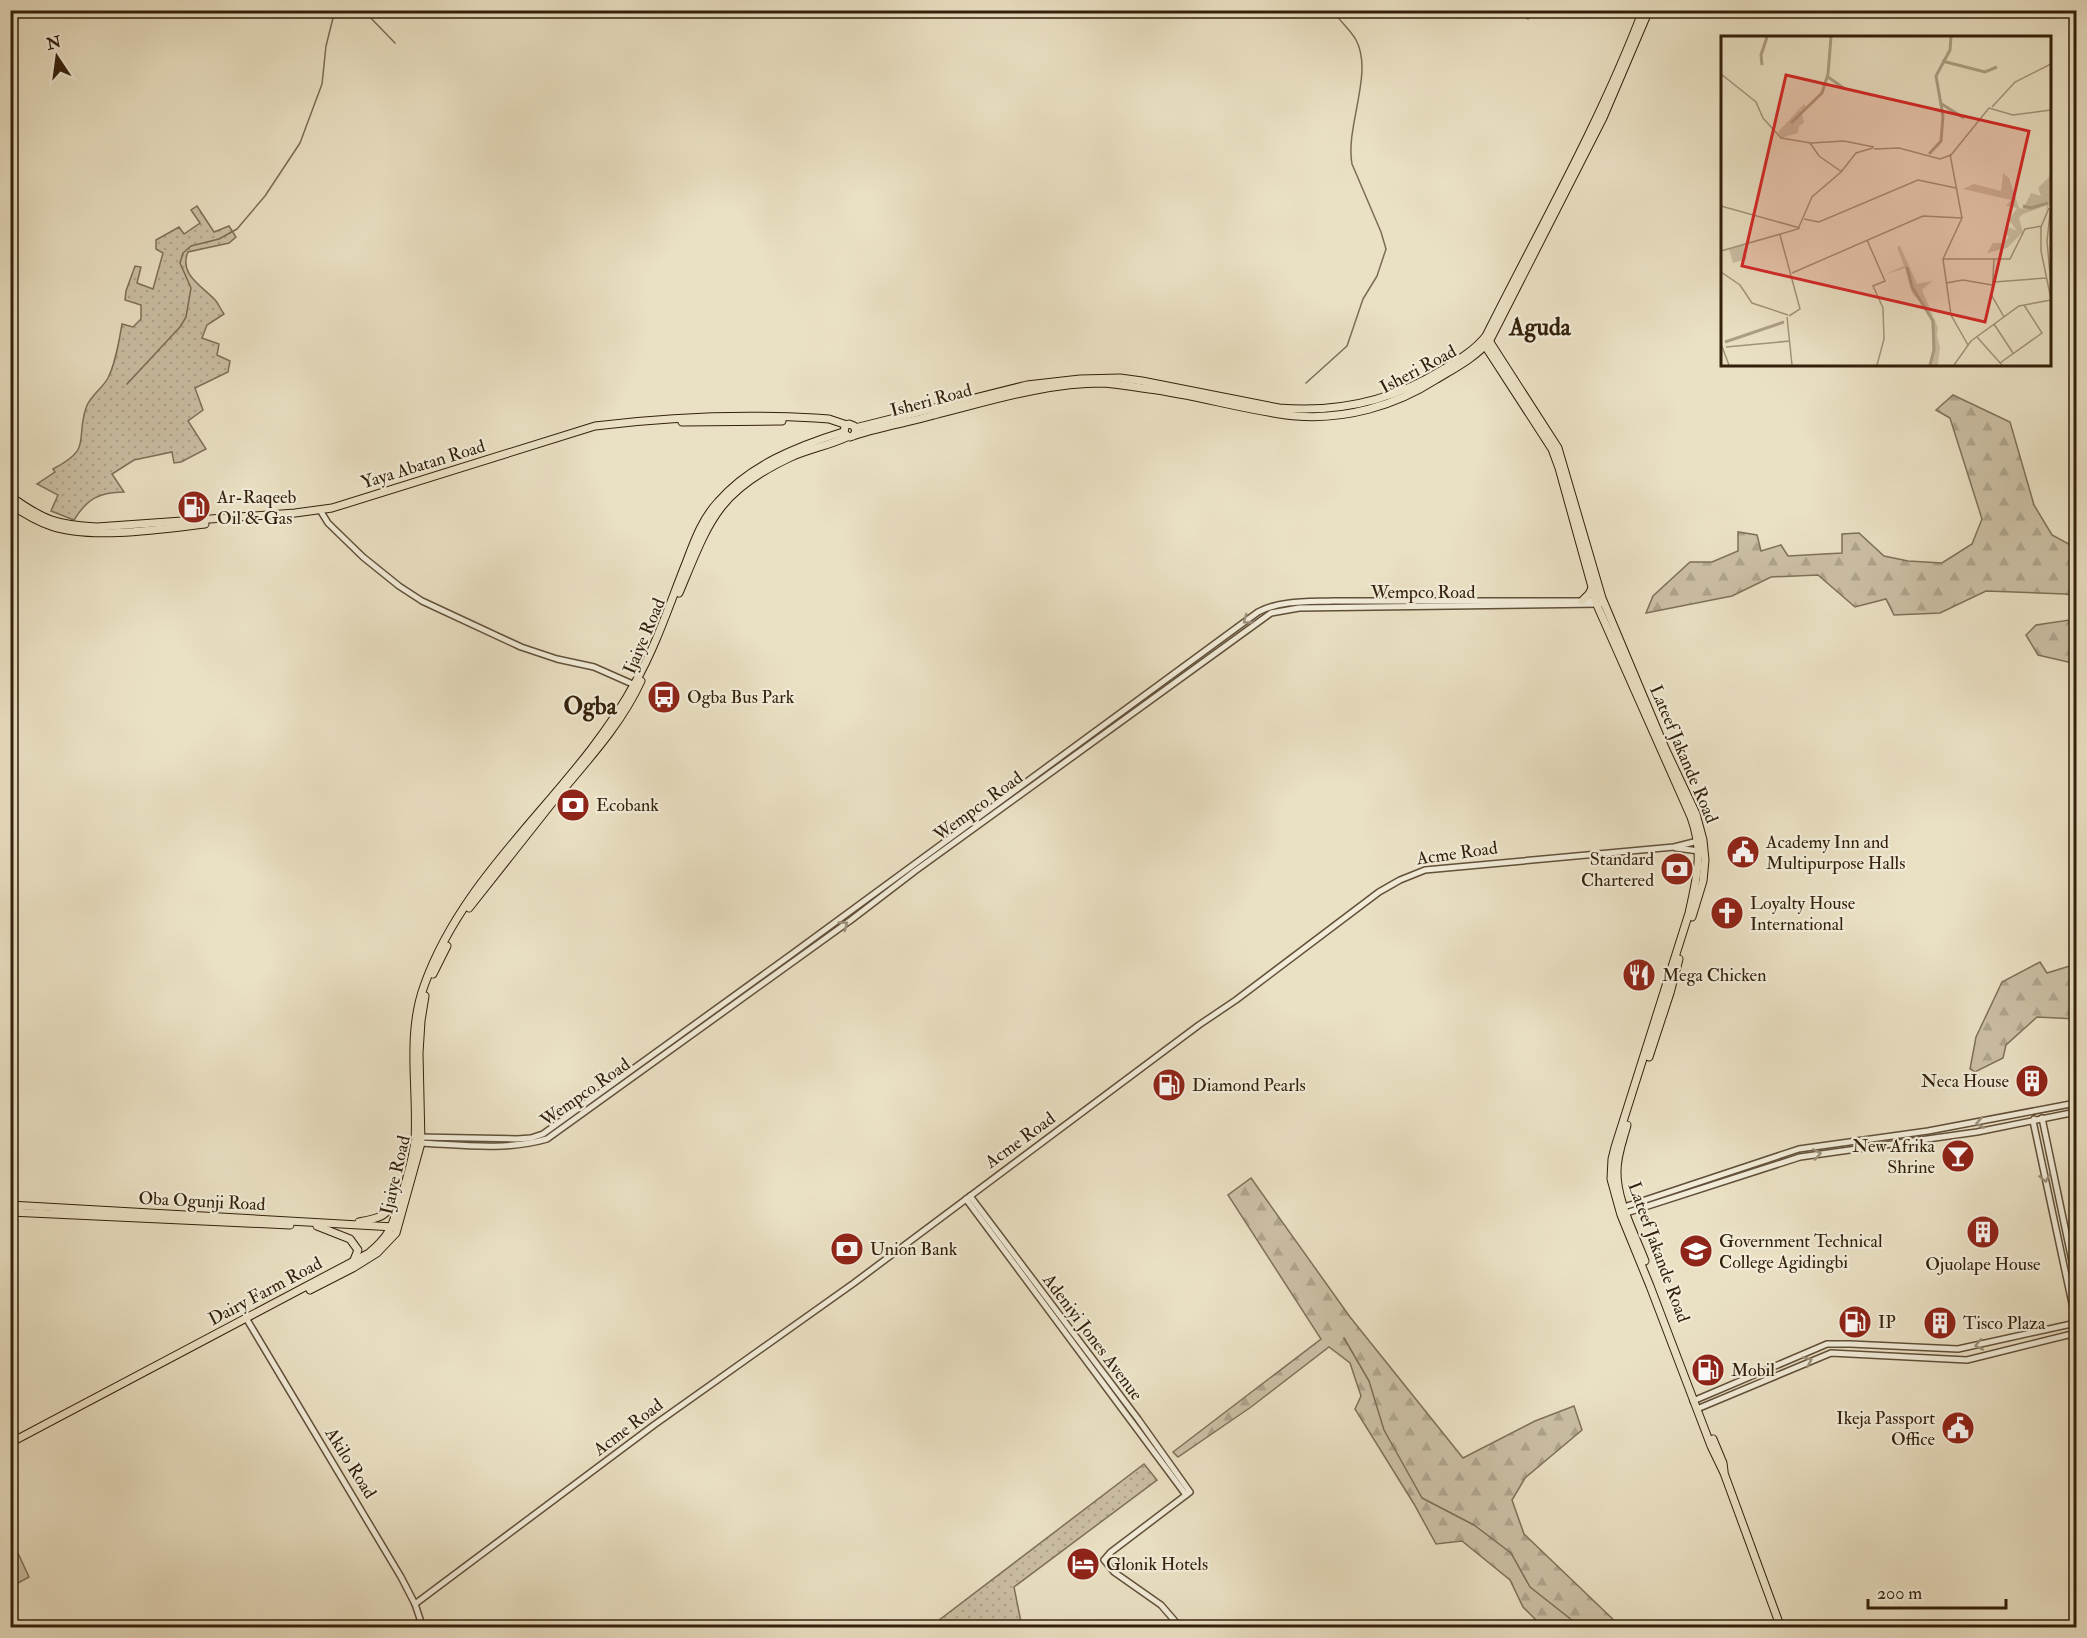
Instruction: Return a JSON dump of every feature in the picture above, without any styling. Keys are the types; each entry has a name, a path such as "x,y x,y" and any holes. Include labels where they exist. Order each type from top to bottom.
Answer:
{"main road":[{"name":"Isheri Road","path":"1486,341 1591,129 1643,10"},
{"name":"Isheri Road","path":"693,551 715,504 738,482 791,451 848,431 1042,382 1080,379 1172,386 1279,408 1300,410 1337,408 1382,399 1409,389 1467,355 1486,341 1500,322 1604,118 1649,10"},
{"path":"1500,322 1496,340 1509,372"},
{"name":"Lateef Jakande Road","path":"1486,341 1538,414 1562,457 1600,602"},
{"name":"Lateef Jakande Road","path":"1486,341 1552,450 1592,588 1600,602 1700,840 1703,881 1617,1160 1617,1178 1623,1211 1650,1286 1715,1456 1724,1473 1781,1628"},
{"name":"Yaya Abatan Road","path":"10,504 28,517 51,526 88,532 166,528 321,512 456,474 596,430 666,422 795,421 829,424 848,431"},
{"name":"Yaya Abatan Road","path":"10,496 36,515 65,524 86,527 321,512"},
{"name":"Ijaiye Road","path":"394,1230 418,1140 421,1021 429,983 442,954 465,914 517,845 609,735 629,705 693,551"},
{"path":"1582,601 1592,588"},
{"name":"Ijaiye Road","path":"394,1230 418,1140"},
{"path":"349,1224 387,1214 404,1187"},
{"name":"Oba Ogunji Road","path":"10,1205 171,1217"},
{"name":"Oba Ogunji Road","path":"10,1212 349,1224 394,1230"},
{"name":"Oba Ogunji Road","path":"280,1222 394,1230"},
{"path":"317,1226 350,1239 358,1250 353,1262"},
{"name":"Dairy Farm Road","path":"10,1443 147,1369 353,1268 386,1245 394,1230"},
{"name":"Dairy Farm Road","path":"247,1320 353,1262 375,1248 394,1230"}],"street":[{"path":"321,512 363,557 422,601 521,647 594,667 637,686"},
{"name":"Wempco Road","path":"418,1140 498,1146 533,1143 547,1139 851,920 1262,618 1280,610 1333,604 1600,602"},
{"name":"Wempco Road","path":"1333,604 1600,602"},
{"name":"Acme Road","path":"415,1604 654,1425 848,1287 1379,892 1425,870 1446,866 1674,847 1700,840"},
{"path":"1674,847 1702,851"},
{"path":"1623,1211 1694,1183 1799,1149 1928,1131 2076,1103"},
{"path":"2037,1112 2043,1119 2076,1280"},
{"path":"1697,1404 1724,1388 1827,1344 1958,1349 2076,1323 2039,1154 2033,1121 2037,1112"},
{"path":"1623,1211 1788,1160 1965,1133 2076,1112"},
{"path":"1858,1140 1859,1148"},
{"path":"2039,1154 2050,1152"},
{"path":"1694,1183 1696,1190"},
{"name":"Adeniyi Jones Avenue","path":"968,1198 1138,1419 1188,1494 1111,1552 1104,1560 1114,1572 1161,1605 1181,1628"},
{"name":"Akilo Road","path":"247,1320 358,1503 415,1604 423,1628"},
{"path":"2046,1330 2048,1340"},
{"path":"1697,1404 1727,1396 1831,1353 1967,1360 2076,1333"},
{"path":"1724,1388 1727,1396"}],"green space":[{"path":"197,206 214,232 229,226 236,237 229,243 188,252 186,260 189,274 216,301 224,314 207,325 202,338 219,344 217,355 230,361 228,372 195,388 203,410 188,421 206,449 181,462 174,463 172,452 134,460 112,474 124,492 107,493 94,498 74,520 51,511 58,495 37,484 55,472 53,469 65,462 78,449 86,408 111,372 122,324 133,327 141,319 141,305 125,300 135,266 141,267 137,283 153,289 163,253 156,249 156,240 179,227 184,234 200,223 191,210"},
{"path":"1953,395 2010,422 2034,505 2052,535 2076,548 2076,596 1986,591 1940,613 1894,615 1886,599 1855,607 1818,575 1771,577 1732,596 1646,613 1653,596 1690,562 1712,562 1738,551 1738,532 1757,535 1761,551 1781,545 1788,556 1842,553 1842,534 1859,533 1884,556 1908,561 1942,563 1972,544 1982,519 1950,418 1936,410"},
{"path":"2076,619 2076,661 2068,662 2038,655 2026,635 2036,625"},
{"path":"2040,962 2047,973 2076,964 2076,1019 2037,1017 2006,1045 2003,1058 1975,1072 1970,1069 1976,1037 2002,982"},
{"path":"1251,1178 1350,1317 1463,1458 1535,1421 1574,1406 1582,1430 1525,1478 1512,1500 1524,1534 1621,1627 1543,1627 1523,1607 1510,1580 1462,1541 1436,1544 1355,1409 1361,1396 1350,1363 1329,1347 1251,1407 1178,1457 1173,1452 1321,1339 1228,1195"},
{"path":"1144,1464 1157,1480 1014,1587 1021,1622 1008,1627 930,1627"},
{"path":"11,1538 29,1577 10,1587"}],"waterway":[{"path":"127,384 180,327 186,317 191,288 180,263 183,253 191,246 219,239 237,229 265,196 300,143 322,84 326,46 335,10"},
{"path":"363,10 395,43"},
{"path":"1306,383 1347,346 1363,299 1377,276 1386,249 1352,164 1352,134 1361,84 1361,53 1354,36 1333,10"},
{"path":"1515,10 1528,19"},
{"path":"1344,1338 1369,1381 1384,1430 1422,1498 1474,1525 1511,1553 1530,1587 1582,1628"}],"place":[{"name":"Ar-Raqeeb Oil & Gas","path":"194,507"},
{"name":"Ogba Bus Park","path":"664,697"},
{"name":"Ecobank","path":"573,805"},
{"name":"Academy Inn and Multipurpose Halls","path":"1743,852"},
{"name":"Standard Chartered","path":"1677,869"},
{"name":"Loyalty House International","path":"1727,913"},
{"name":"Mega Chicken","path":"1639,975"},
{"name":"Neca House","path":"2032,1081"},
{"name":"Diamond Pearls","path":"1169,1085"},
{"name":"New Afrika Shrine","path":"1958,1156"},
{"name":"Ojuolape House","path":"1983,1232"},
{"name":"Union Bank","path":"847,1249"},
{"name":"Government Technical College Agidingbi","path":"1696,1251"},
{"name":"IP","path":"1855,1322"},
{"name":"Tisco Plaza","path":"1940,1323"},
{"name":"Mobil","path":"1708,1370"},
{"name":"Ikeja Passport Office","path":"1958,1428"},
{"name":"Glonik Hotels","path":"1083,1564"}],"district":[{"name":"Aguda","path":"1540,327"},
{"name":"Ogba","path":"590,706"}]}
